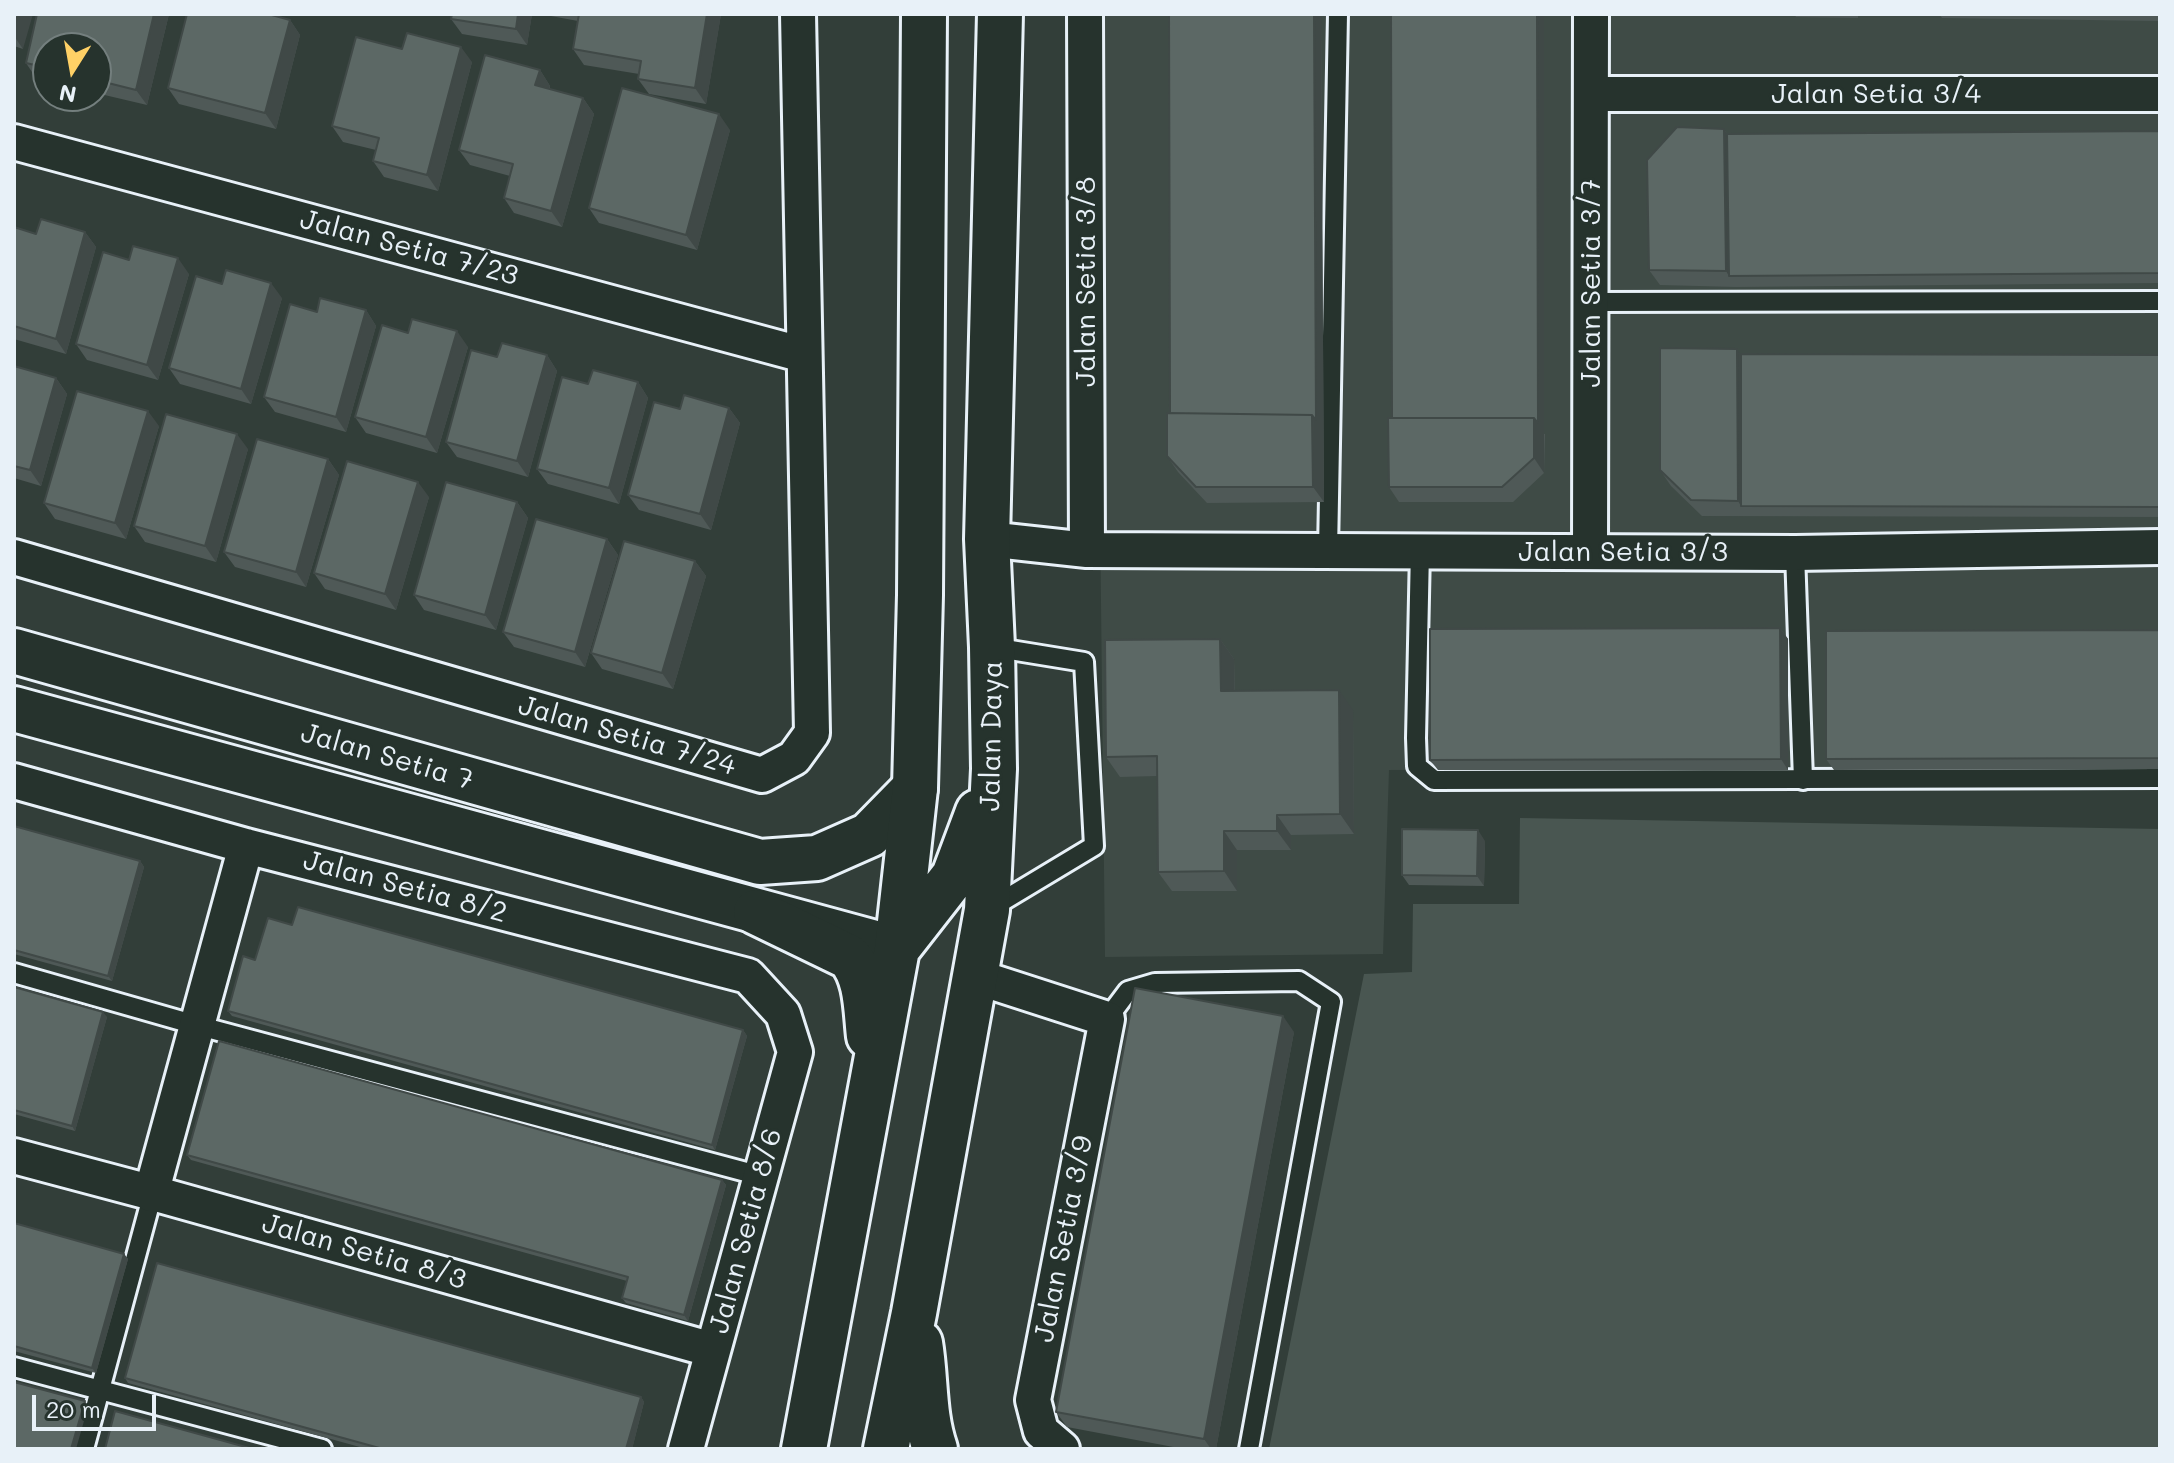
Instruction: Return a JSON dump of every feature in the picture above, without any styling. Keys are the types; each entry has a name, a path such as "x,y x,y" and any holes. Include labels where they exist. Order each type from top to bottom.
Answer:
{"main road":[{"path":"804,1449 897,949 915,788 920,595 924,14"},
{"name":"Jalan Daya","path":"886,1449 914,1313 987,910 994,769 987,539 1000,14"},
{"name":"Jalan Setia 7","path":"14,651 760,862 817,858 869,835 915,788"},
{"name":"Jalan Setia 7","path":"14,709 756,912"},
{"path":"897,949 954,876 994,769"},
{"path":"756,912 897,949"},
{"path":"756,912 841,952 857,966 865,999 872,1074"},
{"path":"914,1313 925,1370 929,1433 935,1449"}],"street":[{"name":"Jalan Setia 7/24","path":"14,557 762,775 794,758 812,733 798,14"},
{"name":"Jalan Setia 3/8","path":"1085,14 1087,550"},
{"name":"Jalan Setia 3/7","path":"1590,551 1591,14"},
{"name":"Jalan Setia 3/4","path":"1592,94 2160,94"},
{"name":"Jalan Setia 7/23","path":"14,142 804,355"},
{"name":"Jalan Setia 3/3","path":"987,539 1087,550 1795,553 2160,547"},
{"name":"Jalan Setia 8/2","path":"14,781 246,846 748,976 783,1014"},
{"path":"152,1193 246,846"},
{"path":"974,976 1107,1019"},
{"name":"Jalan Setia 8/6","path":"686,1449 795,1052 783,1014"},
{"name":"Jalan Setia 3/9","path":"1062,1449 1041,1431 1033,1400 1107,1019"},
{"name":"Jalan Setia 8/3","path":"14,1156 713,1350"}],"lane":[{"path":"1328,551 1338,14"},
{"path":"1591,302 2160,301"},
{"path":"1420,550 1417,766 1434,780 2160,778"},
{"path":"1795,553 1803,780"},
{"path":"987,910 1094,846 1084,662 992,647"},
{"path":"14,973 196,1025 761,1176"},
{"path":"1107,1019 1128,991 1155,983 1299,981 1331,1002 1249,1449"},
{"path":"84,1449 152,1193"},
{"path":"14,1367 322,1449"}],"shaded area":[{"path":"1101,14 2160,14 2160,768 1389,770 1383,954 1105,957 1100,514"},
{"path":"1520,818 2160,829 2160,1449 1269,1449 1364,974 1412,972 1413,904 1519,904"}],"building":[{"path":"37,14 154,14 136,90 112,84 112,32 33,32"},
{"path":"187,14 268,14 290,20 265,113 168,88"},
{"path":"452,14 518,14 516,29 451,19"},
{"path":"579,14 707,14 695,88 638,79 641,61 573,49"},
{"path":"1169,14 1314,14 1316,420 1312,415 1170,413"},
{"path":"1391,14 1537,14 1538,423 1534,418 1392,418"},
{"path":"407,33 461,47 427,175 373,161 379,138 332,126 356,37 402,49"},
{"path":"32,36 32,64 26,63"},
{"path":"485,55 540,70 535,85 583,98 551,211 504,198 513,164 459,150"},
{"path":"622,88 719,114 686,235 589,208"},
{"path":"1677,127 1724,129 1726,271 1649,270 1647,160"},
{"path":"2160,131 2160,273 1729,276 1727,134"},
{"path":"41,219 85,232 56,339 14,326 14,227 36,234"},
{"path":"133,246 178,258 147,365 76,344 103,252 129,260"},
{"path":"226,270 271,283 241,389 169,368 196,276 222,284"},
{"path":"320,298 366,310 336,417 264,397 290,304 317,312"},
{"path":"412,319 457,331 426,437 355,417 382,325 408,333"},
{"path":"502,343 547,355 517,461 446,442 471,350 497,357"},
{"path":"1660,348 1737,349 1738,501 1691,500 1660,470"},
{"path":"1741,354 2160,355 2160,507 1741,506"},
{"path":"14,366 56,378 30,470 14,466"},
{"path":"593,370 638,382 609,488 537,469 562,377 588,384"},
{"path":"77,391 148,411 115,523 44,503"},
{"path":"684,395 729,408 700,514 628,495 654,402 680,409"},
{"path":"1167,413 1312,415 1313,487 1196,487 1167,456"},
{"path":"166,414 237,434 205,546 134,526"},
{"path":"1388,418 1534,418 1534,458 1502,487 1389,487"},
{"path":"257,439 328,459 296,572 224,552"},
{"path":"347,461 418,482 385,594 314,573"},
{"path":"446,482 517,502 485,615 414,595"},
{"path":"536,519 607,539 575,652 503,632"},
{"path":"624,541 695,561 662,673 591,653"},
{"path":"1780,628 1781,759 1430,760 1430,629"},
{"path":"2160,630 2160,758 1826,759 1826,631"},
{"path":"1220,639 1221,691 1339,690 1340,814 1277,815 1277,831 1224,831 1224,871 1158,872 1157,756 1106,757 1105,640"},
{"path":"14,826 140,861 108,976 14,950"},
{"path":"1402,829 1478,830 1477,876 1402,875"},
{"path":"298,907 743,1030 712,1145 228,1011 243,956 255,960 268,918 292,925"},
{"path":"14,987 103,1012 72,1126 14,1110"},
{"path":"1135,988 1283,1016 1204,1439 1056,1412"},
{"path":"219,1041 722,1180 684,1315 622,1298 628,1277 187,1155"},
{"path":"14,1223 124,1254 92,1368 14,1346"},
{"path":"157,1263 641,1397 626,1449 383,1449 125,1378"},
{"path":"14,1382 85,1401 71,1449 14,1449"},
{"path":"115,1411 253,1449 105,1449"}]}
